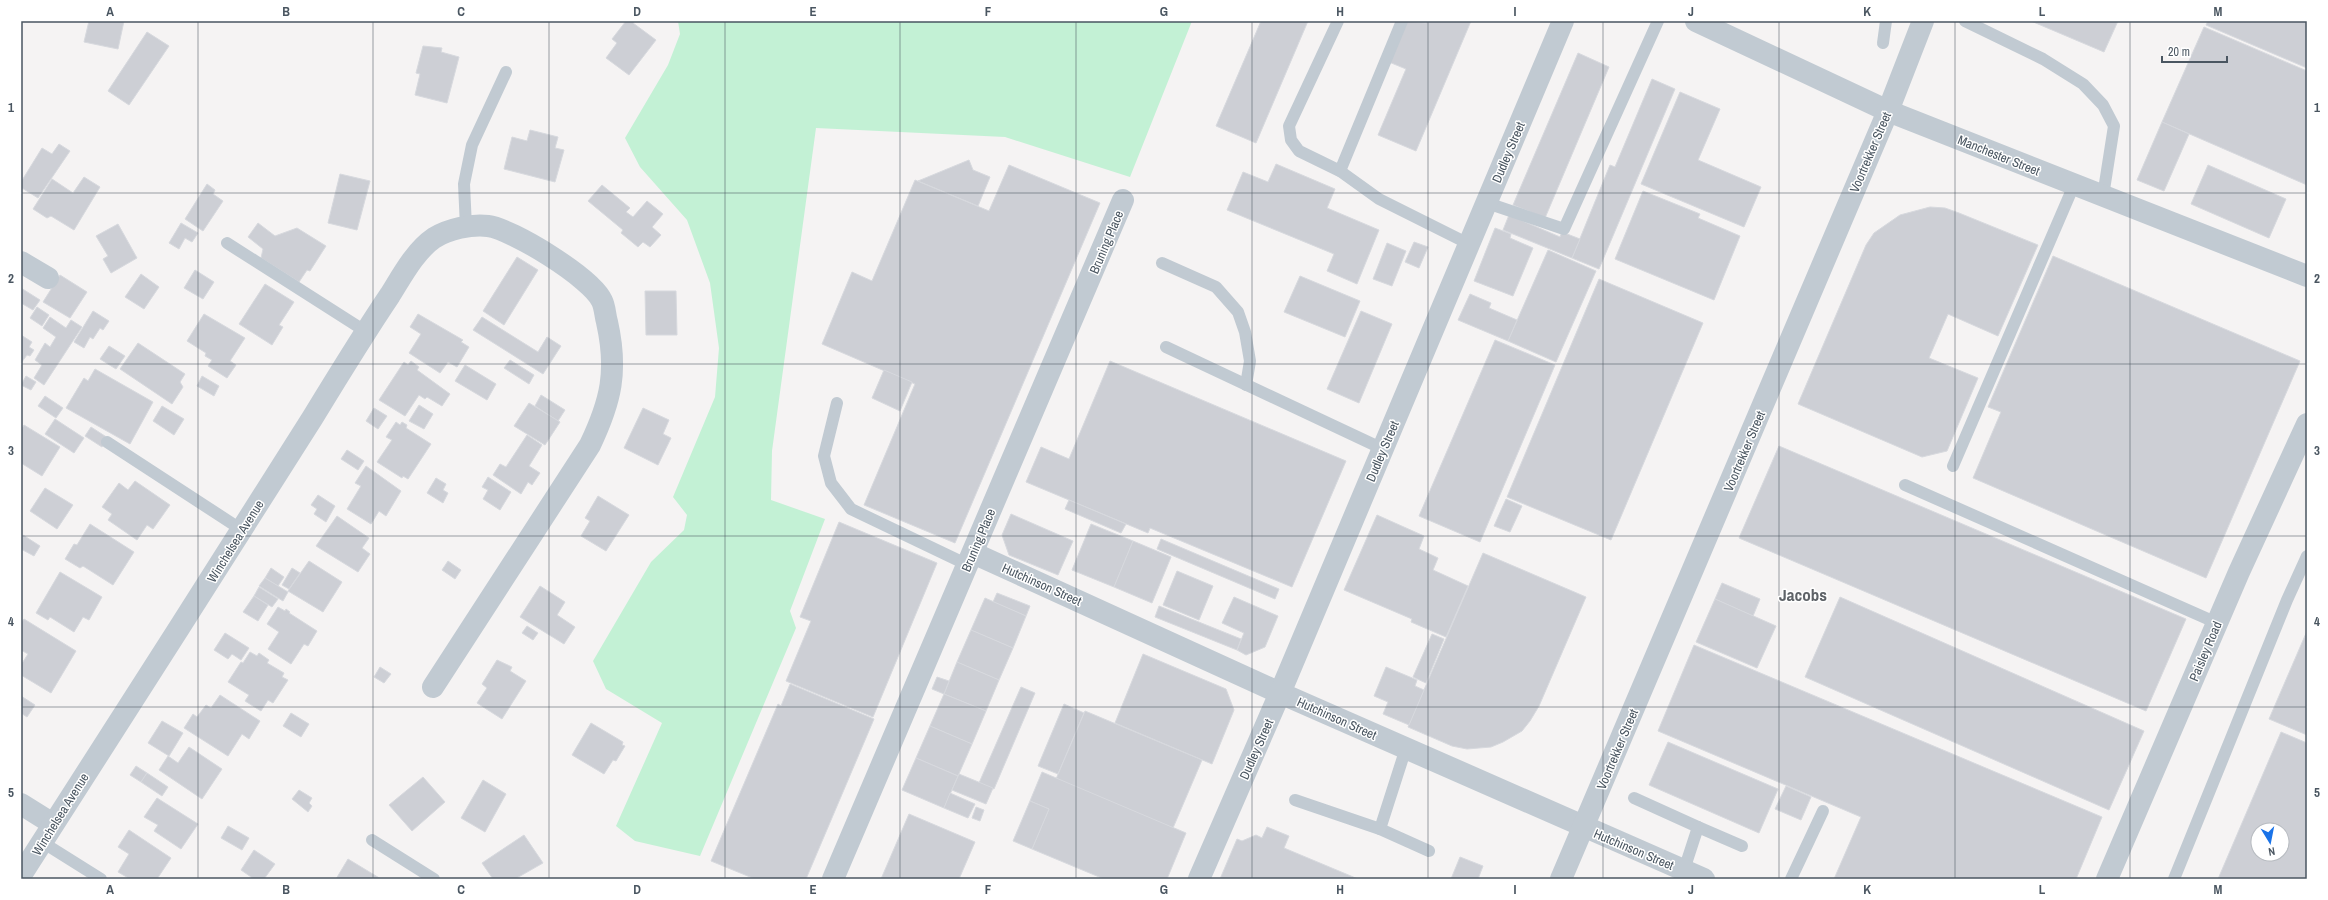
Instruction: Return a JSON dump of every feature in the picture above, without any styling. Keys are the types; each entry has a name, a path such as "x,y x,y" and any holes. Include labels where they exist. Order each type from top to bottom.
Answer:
{"street":[{"name":"Dudley Street","path":"1199,879 1280,693 1563,21"},
{"name":"Manchester Street","path":"1696,21 1888,111 2307,276"},
{"name":"Voortrekker Street","path":"1561,879 1888,111 1923,21"},
{"name":"Bruning Place","path":"833,879 1123,200"},
{"name":"Winchelsea Avenue","path":"21,875 242,530 365,332 416,256 434,238 466,227 488,226 507,232 554,258 590,284 602,300 609,332 614,371 604,415 590,445 433,687"},
{"path":"21,262 48,278"},
{"name":"Paisley Road","path":"2107,879 2217,623 2307,424"},
{"name":"Hutchinson Street","path":"970,559 1406,748 1584,828 1704,879"},
{"path":"21,804 48,833"}],"lane":[{"path":"1338,21 1289,126 1291,140 1299,151 1340,171 1379,199 1469,244"},
{"path":"1340,171 1402,21"},
{"path":"1487,203 1564,229 1658,21"},
{"path":"1883,43 1886,21"},
{"path":"1966,21 2043,59 2083,84 2103,105 2114,126 2104,196"},
{"path":"466,227 464,184 472,145 506,72"},
{"path":"1953,466 2074,185"},
{"path":"227,243 365,332"},
{"path":"1162,263 1216,288 1238,312 1245,332 1250,361 1246,385"},
{"path":"1166,347 1383,449"},
{"path":"837,402 824,456 831,483 851,509 970,559"},
{"path":"107,442 242,530"},
{"path":"1905,485 2217,623"},
{"path":"2174,879 2287,600 2307,556"},
{"path":"1380,829 1406,748"},
{"path":"1634,798 1742,846"},
{"path":"1295,800 1380,829 1429,850"},
{"path":"1792,879 1823,811"},
{"path":"1684,870 1698,827"},
{"path":"48,833 101,879"},
{"path":"372,840 434,879"}],"green space":[{"path":"678,21 1192,21 1130,177 1005,137 816,128 772,451 771,500 825,519 790,611 796,628 700,856 635,841 616,826 662,723 606,689 593,661 651,562 684,530 687,515 673,497 715,397 719,348 710,283 687,220 640,167 625,138 668,65 680,34"}],"building":[{"path":"89,21 124,21 118,49 84,42"},
{"path":"626,21 635,21 633,23 656,40 629,75 606,58 617,43 612,39"},
{"path":"1261,21 1308,21 1256,143 1216,126"},
{"path":"1406,21 1426,23 1427,21 1471,21 1416,151 1378,135 1406,69 1389,62"},
{"path":"2031,21 2118,21 2104,52"},
{"path":"2208,21 2307,21 2307,68 2206,25"},
{"path":"2204,27 2307,71 2307,185 2162,122"},
{"path":"147,32 169,46 129,105 108,91"},
{"path":"423,46 442,48 441,52 459,57 447,103 415,95 420,74 416,73"},
{"path":"1578,53 1609,67 1545,218 1513,205"},
{"path":"1652,79 1675,89 1599,269 1572,258 1610,165 1615,167"},
{"path":"1680,92 1720,109 1698,160 1761,187 1744,227 1641,184"},
{"path":"2162,122 2189,134 2164,191 2137,180"},
{"path":"530,130 558,137 555,148 564,150 555,182 504,169 512,137 527,141"},
{"path":"59,144 70,151 38,198 22,188 21,182 42,148 52,154"},
{"path":"969,160 973,170 990,177 978,206 918,181"},
{"path":"1276,164 1335,189 1327,208 1379,230 1357,284 1327,271 1334,254 1227,210 1243,172 1268,182"},
{"path":"1009,165 1100,203 955,543 864,505 915,384 822,344 852,272 872,281 915,180 989,211"},
{"path":"2208,165 2286,199 2269,238 2191,204"},
{"path":"340,174 370,181 357,230 328,223"},
{"path":"84,177 100,187 74,230 51,216 47,218 33,209 52,179 73,193"},
{"path":"207,184 215,190 213,194 223,201 203,231 185,219"},
{"path":"602,185 630,208 626,212 633,217 647,201 663,214 652,227 661,235 650,247 643,242 638,247 621,233 623,230 588,201"},
{"path":"1643,191 1700,214 1698,218 1740,236 1714,300 1615,259"},
{"path":"1930,207 1945,208 2038,245 1998,336 1948,314 1929,358 1978,378 1947,451 1922,457 1798,404 1866,245 1874,233 1900,215"},
{"path":"1509,215 1560,237 1562,232 1580,239 1572,258 1503,230"},
{"path":"181,223 198,233 192,242 185,238 179,249 169,243"},
{"path":"258,223 275,236 297,228 326,246 310,271 307,270 299,282 261,258 263,249 248,237"},
{"path":"118,224 137,258 111,273 103,259 108,256 96,236"},
{"path":"1495,228 1511,234 1510,238 1533,248 1513,296 1474,281"},
{"path":"1414,242 1428,247 1419,268 1405,262"},
{"path":"1387,243 1406,251 1392,286 1373,279"},
{"path":"1548,250 1596,271 1556,362 1508,341"},
{"path":"2053,256 2300,361 2206,578 1973,478 2001,412 1988,407"},
{"path":"517,257 538,270 504,325 483,311"},
{"path":"195,270 214,282 203,299 184,288"},
{"path":"141,274 159,287 144,309 125,297"},
{"path":"60,275 87,292 70,318 43,302"},
{"path":"1300,276 1360,301 1345,337 1284,312"},
{"path":"1599,279 1703,323 1611,540 1507,497"},
{"path":"265,284 294,302 279,325 283,327 272,345 239,324"},
{"path":"21,288 40,300 33,310 21,303"},
{"path":"645,291 676,291 677,335 646,335"},
{"path":"1470,294 1491,303 1489,308 1517,320 1508,341 1458,320"},
{"path":"37,307 49,315 42,326 30,318"},
{"path":"93,311 109,321 103,330 100,328 93,339 90,337 84,348 74,342"},
{"path":"1361,311 1392,324 1359,403 1327,389"},
{"path":"204,314 245,338 230,361 236,365 227,378 208,366 212,360 205,356 206,353 187,341"},
{"path":"418,314 463,340 461,342 469,347 457,367 448,362 440,373 409,353 421,334 410,327"},
{"path":"50,317 66,328 71,320 82,327 44,385 34,378 42,365 35,360 45,343 50,347 56,337 43,328"},
{"path":"482,317 538,352 547,337 561,346 543,374 473,330"},
{"path":"21,335 32,342 29,347 34,350 30,356 27,355 21,363"},
{"path":"1495,340 1555,365 1480,542 1419,516"},
{"path":"138,343 185,374 180,382 183,387 172,404 120,369"},
{"path":"109,346 125,356 116,369 100,359"},
{"path":"510,360 534,375 529,384 504,368"},
{"path":"411,361 419,367 417,370 450,394 442,406 427,397 425,399 419,395 405,416 379,400 404,362 408,365"},
{"path":"1110,361 1346,461 1292,587 1150,528 1148,533 1026,482 1041,447 1069,459"},
{"path":"465,365 496,384 487,400 455,381"},
{"path":"95,369 153,402 130,444 66,408 84,378 88,381"},
{"path":"884,370 912,382 900,411 872,398"},
{"path":"26,376 36,382 31,390 21,385"},
{"path":"202,376 219,386 214,396 197,386"},
{"path":"541,395 565,410 558,421 535,406"},
{"path":"45,396 63,408 56,418 38,406"},
{"path":"529,403 560,422 545,445 514,426"},
{"path":"419,405 433,414 424,429 409,421"},
{"path":"162,406 184,419 174,435 153,421"},
{"path":"374,408 387,416 378,429 366,421"},
{"path":"643,408 669,420 663,434 671,438 658,465 624,448"},
{"path":"55,419 84,438 74,453 45,434"},
{"path":"396,422 400,425 402,422 407,425 406,428 431,444 408,479 403,476 402,478 377,462 392,440 386,437"},
{"path":"24,425 60,447 42,476 21,463 21,430"},
{"path":"91,427 108,438 102,447 85,436"},
{"path":"527,435 542,445 529,466 540,473 532,485 528,482 521,494 493,475 500,464 506,467"},
{"path":"1779,446 2186,619 2146,711 1739,538"},
{"path":"347,450 364,461 358,470 341,459"},
{"path":"366,466 401,491 386,516 379,511 371,524 347,509 361,486 355,483"},
{"path":"488,477 511,492 500,510 483,499 488,490 482,487"},
{"path":"436,478 446,484 443,490 448,493 443,503 427,493"},
{"path":"135,481 170,505 153,529 147,525 137,540 108,520 112,514 102,507 119,483 128,490"},
{"path":"45,488 73,505 57,529 30,511"},
{"path":"318,495 335,506 326,522 314,514 317,509 311,505"},
{"path":"598,496 629,515 606,551 581,536 590,521 585,518"},
{"path":"1506,499 1522,506 1510,532 1494,526"},
{"path":"1069,500 1126,524 1121,533 1065,509"},
{"path":"1011,514 1073,541 1058,575 1009,555 1002,535"},
{"path":"1377,515 1424,536 1419,549 1438,558 1433,570 1468,586 1446,637 1411,622 1412,619 1344,590"},
{"path":"337,516 369,538 362,548 370,554 358,572 316,546"},
{"path":"839,522 937,563 873,717 786,681 811,621 800,617"},
{"path":"90,524 134,552 113,585 83,566 80,568 65,559 74,544 77,545"},
{"path":"1091,524 1133,541 1114,587 1072,570"},
{"path":"23,535 40,546 34,556 21,549"},
{"path":"1161,539 1279,589 1275,599 1157,549"},
{"path":"1133,541 1171,557 1152,603 1114,587"},
{"path":"1483,553 1586,597 1539,706 1530,721 1522,731 1503,742 1491,747 1467,749 1452,746 1408,727"},
{"path":"309,561 342,582 323,612 288,591"},
{"path":"448,561 461,570 455,579 442,570"},
{"path":"271,568 284,577 278,586 265,578"},
{"path":"292,568 300,573 289,589 282,585"},
{"path":"1177,571 1213,586 1199,620 1163,605"},
{"path":"60,572 102,597 89,620 83,617 74,632 50,617 48,620 36,613"},
{"path":"265,578 288,592 283,601 259,586"},
{"path":"1722,583 1760,599 1753,616 1715,599"},
{"path":"540,586 565,602 557,615 575,627 564,644 520,617"},
{"path":"259,587 278,599 272,607 254,596"},
{"path":"997,593 1030,606 1026,616 993,602"},
{"path":"254,596 268,605 258,621 243,612"},
{"path":"1234,597 1278,616 1265,647 1246,655 1237,650 1244,633 1222,623"},
{"path":"1840,597 2144,731 2109,810 1805,677"},
{"path":"985,598 1026,616 1013,648 971,630"},
{"path":"1715,599 1776,626 1757,668 1696,642"},
{"path":"1159,606 1241,639 1237,650 1155,617"},
{"path":"278,607 285,611 286,609 290,612 289,613 317,631 308,646 304,644 291,664 268,649 279,632 267,624"},
{"path":"24,619 76,651 51,693 21,675 21,665 28,654 21,650 21,623"},
{"path":"527,626 538,633 533,640 522,633"},
{"path":"971,630 1013,648 999,680 957,662"},
{"path":"2307,631 2307,735 2269,719"},
{"path":"225,633 249,648 241,660 232,654 228,659 214,650"},
{"path":"1432,634 1444,639 1426,683 1413,677"},
{"path":"1694,645 2102,817 2076,879 1834,879 1861,817 1658,731"},
{"path":"250,652 257,656 259,653 269,660 267,663 284,673 282,677 288,680 273,703 268,700 261,711 245,701 249,695 228,682 241,662 243,663"},
{"path":"1143,654 1226,689 1234,710 1212,764 1115,723"},
{"path":"497,660 512,667 510,671 526,681 502,719 477,703 487,688 482,684"},
{"path":"957,662 999,680 986,711 944,694"},
{"path":"380,667 391,674 384,683 374,677"},
{"path":"1386,667 1417,680 1415,686 1424,690 1409,725 1383,714 1388,702 1374,696"},
{"path":"937,677 949,681 944,694 932,689"},
{"path":"790,684 874,719 806,879 755,879 711,861 778,704 781,706"},
{"path":"1021,687 1035,693 994,789 979,783"},
{"path":"944,694 986,711 972,744 930,726"},
{"path":"220,695 260,721 249,739 242,734 228,756 184,728 193,714 197,717 206,705 211,708"},
{"path":"21,696 35,705 27,717 21,713"},
{"path":"1064,704 1084,713 1058,774 1038,766"},
{"path":"1085,711 1202,760 1173,828 1056,779"},
{"path":"291,713 309,724 301,737 283,726"},
{"path":"162,721 183,733 169,756 148,743"},
{"path":"591,723 623,742 622,745 625,746 616,761 613,760 604,774 572,755"},
{"path":"930,726 972,744 958,776 916,758"},
{"path":"2281,732 2307,743 2307,879 2218,879"},
{"path":"1668,742 1778,789 1759,833 1649,785"},
{"path":"189,747 222,769 202,799 159,770 168,756 178,763"},
{"path":"916,758 958,776 944,808 902,790"},
{"path":"136,766 147,773 141,782 130,775"},
{"path":"1042,772 1186,833 1167,879 1104,879 1032,849 1049,809 1030,801"},
{"path":"147,773 168,787 162,796 141,782"},
{"path":"959,774 993,788 986,804 952,790"},
{"path":"423,777 445,802 412,831 389,805"},
{"path":"483,780 506,794 485,832 461,818"},
{"path":"1786,786 1811,797 1801,820 1775,809"},
{"path":"299,790 312,798 309,803 312,806 308,812 292,799"},
{"path":"950,793 975,804 968,818 944,808"},
{"path":"157,798 198,824 181,849 154,831 158,825 144,817"},
{"path":"1030,801 1049,809 1032,849 1013,841"},
{"path":"976,807 984,810 980,821 972,818"},
{"path":"909,814 975,842 959,879 881,879"},
{"path":"228,826 249,838 242,850 221,838"},
{"path":"1267,827 1289,836 1284,848 1358,879 1220,879 1237,839 1242,841 1256,835 1262,838"},
{"path":"129,830 171,858 157,879 130,879 118,872 129,854 118,847"},
{"path":"524,835 543,863 515,879 493,879 482,863"},
{"path":"254,850 275,864 264,879 254,879 241,870"},
{"path":"1460,857 1483,866 1478,879 1451,879"},
{"path":"348,859 381,879 336,879"}],"district":[{"name":"Jacobs","path":"1803,595"}]}
